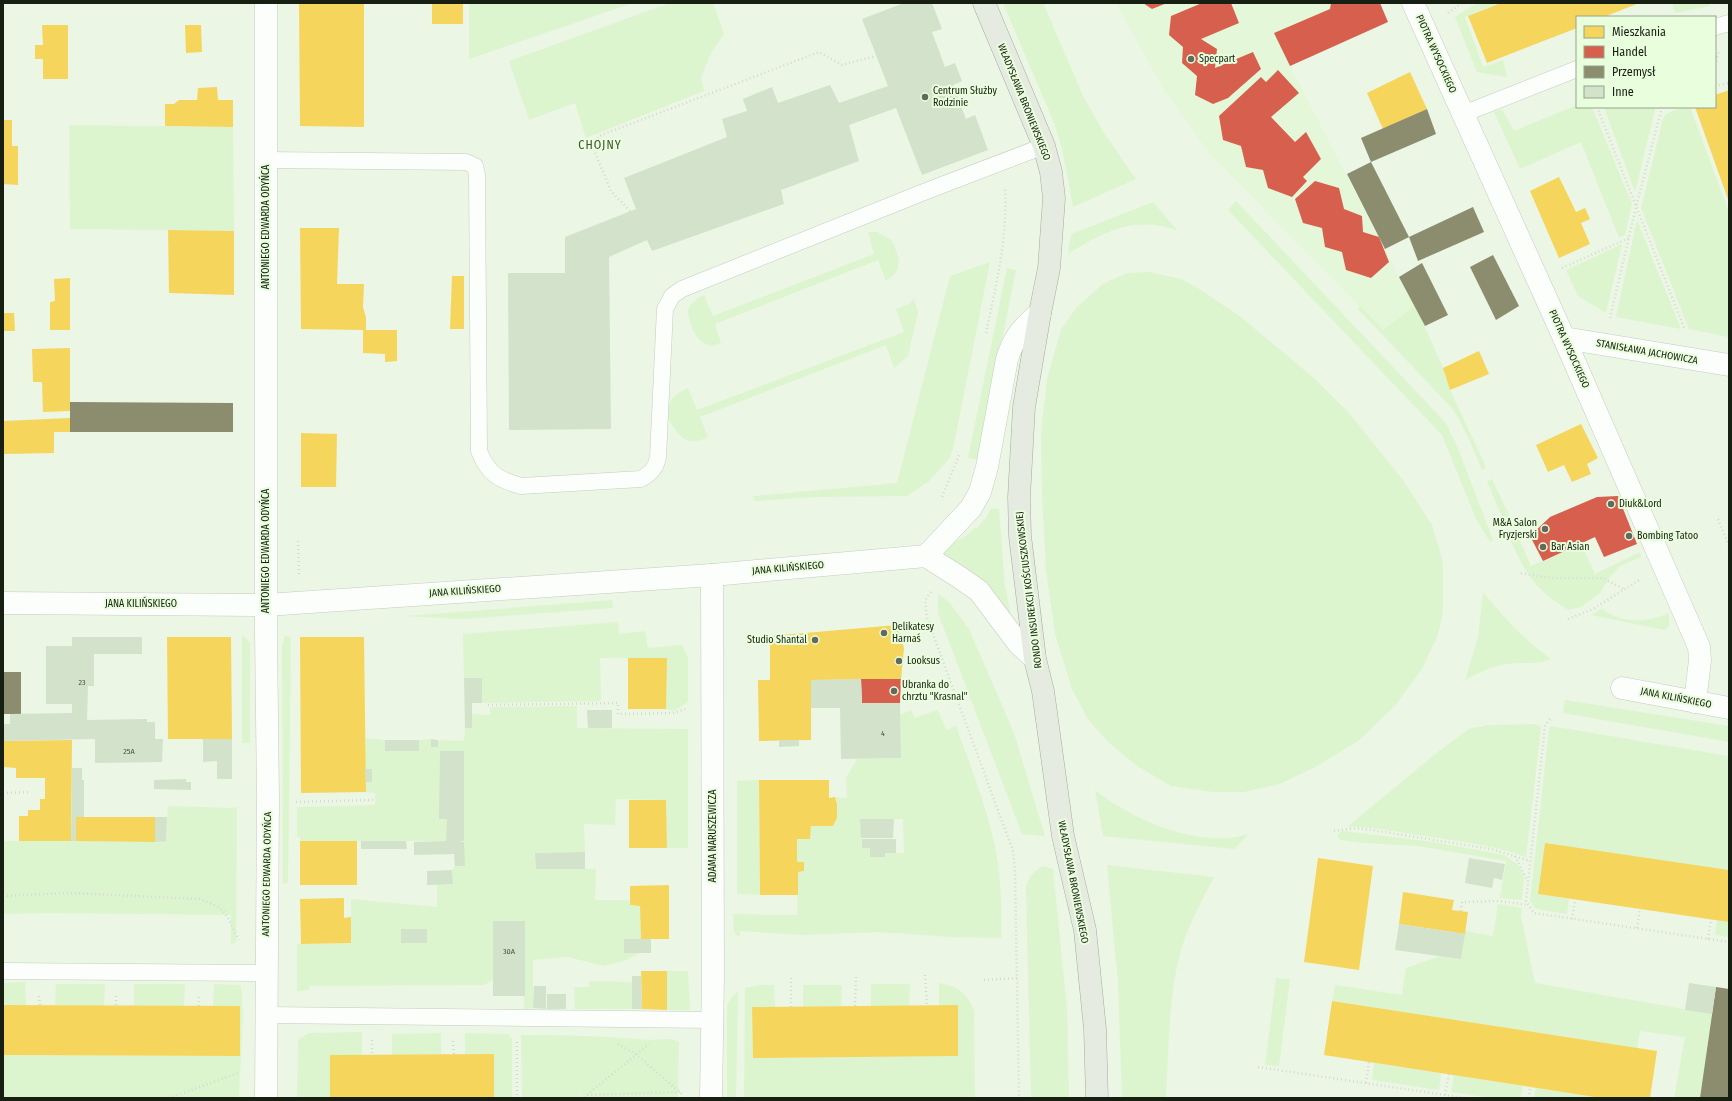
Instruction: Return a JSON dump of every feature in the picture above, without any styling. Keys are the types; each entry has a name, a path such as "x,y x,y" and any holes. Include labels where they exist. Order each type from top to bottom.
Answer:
{"main road":[{"name":"WŁADYSŁAWA BRONIEWSKIEGO","path":"984,3 1044,146 1051,172 1054,198 1049,268 1042,306"},
{"name":"RONDO INSUREKCJI KOŚCIUSZKOWSKIEJ","path":"1042,306 1024,407 1019,469 1019,497 1020,536 1035,659 1043,691"},
{"name":"WŁADYSŁAWA BRONIEWSKIEGO","path":"1043,691 1063,836 1085,930 1095,1029 1097,1098"}],"street":[{"name":"ANTONIEGO EDWARDA ODYŃCA","path":"266,3 266,605 268,813 266,1098"},
{"name":"PIOTRA WYSOCKIEGO","path":"1413,3 1564,338 1699,647 1700,665 1695,702"},
{"path":"1035,659 1018,643 979,591 926,556 970,508 980,492 987,467 1007,360 1012,344 1021,329 1042,306"},
{"name":"STANISŁAWA JACHOWICZA","path":"1564,338 1729,366"},
{"name":"JANA KILIŃSKIEGO","path":"3,603 266,605 712,575 926,556"},
{"name":"ADAMA NARUSZEWICZA","path":"711,1098 712,575"},
{"name":"JANA KILIŃSKIEGO","path":"1622,688 1729,708"}],"lane":[{"path":"1716,26 1729,23"},
{"path":"1463,114 1576,69"},
{"path":"266,160 466,162 475,166 477,175 479,451 484,465 495,475 506,482 521,486 641,479 650,473 656,466 658,457 665,309 672,296 682,289 916,195 1044,146"},
{"path":"3,971 266,973"},
{"path":"267,1014 712,1020"}],"path":[{"path":"630,211 610,191 594,150 600,136 819,52 842,65 876,56"},
{"path":"1716,86 1729,83"},
{"path":"1597,108 1687,334"},
{"path":"1610,320 1661,108"},
{"path":"985,335 1003,251 1006,200 1001,163"},
{"path":"1560,270 1629,237"},
{"path":"941,500 962,449"},
{"path":"1718,519 1729,546"},
{"path":"1568,619 1592,609 1664,566"},
{"path":"1521,573 1550,578 1603,578 1623,590"},
{"path":"932,590 925,600 927,618 1014,851 1019,1098"},
{"path":"488,705 618,703 618,714 674,714 688,708"},
{"path":"1550,719 1545,726 1526,901 1534,913 1729,942"},
{"path":"3,793 30,792"},
{"path":"291,802 373,800"},
{"path":"1334,831 1360,828 1490,849 1530,861"},
{"path":"1515,856 1528,881"},
{"path":"3,896 70,893 199,899 216,905 227,915 239,940"},
{"path":"1572,919 1575,900"},
{"path":"1461,911 1462,902 1499,901 1528,905"},
{"path":"1637,928 1640,909"},
{"path":"1708,939 1710,919"},
{"path":"855,1006 856,975"},
{"path":"925,975 928,1006"},
{"path":"791,976 791,1007"},
{"path":"984,980 1017,978"},
{"path":"517,1017 517,1098"},
{"path":"580,1098 649,1045 666,1019"},
{"path":"617,1044 637,1055 686,1098"},
{"path":"1366,1083 1369,1062"},
{"path":"1258,1067 1465,1098"},
{"path":"169,1098 232,1077 241,1072"},
{"path":"1445,1095 1449,1074"},
{"path":"1529,1098 1530,1087"},
{"path":"587,1094 680,1092"}],"shaded area":[{"path":"469,3 633,3 469,59"},
{"path":"670,3 713,3 724,34 711,53 701,77 704,91 586,138 575,103 529,120 509,61"},
{"path":"1003,3 1043,3 1084,98 1104,133 1136,179 1073,207 1063,153 1055,125"},
{"path":"1116,3 1380,3 1388,22 1290,66 1399,277 1415,305 1383,330 1210,154 1164,90"},
{"path":"1477,3 1500,3 1465,17 1483,67 1503,60 1507,77 1477,72 1455,17"},
{"path":"1672,3 1708,3 1710,6 1675,13"},
{"path":"1576,105 1576,108 1592,108 1632,204 1625,235 1619,238 1581,142 1520,169 1494,112 1502,109 1514,131"},
{"path":"1604,108 1654,108 1635,192"},
{"path":"1681,108 1690,108 1729,212 1729,337 1689,329 1641,208 1663,119 1666,114"},
{"path":"69,125 233,127 234,231 70,229"},
{"path":"1236,201 1446,423 1459,451 1493,540 1490,542 1476,519 1442,435 1228,210"},
{"path":"1153,202 1177,230 1161,226 1133,225 1107,233 1068,254 1071,234"},
{"path":"1637,220 1681,329 1616,317"},
{"path":"868,232 877,232 892,240 895,246 899,263 898,268 892,277 886,281 878,260 715,324 721,343 715,345 705,344 695,333 690,322 688,310 693,302 704,295 713,316 874,254"},
{"path":"1622,244 1606,313 1578,296 1566,270"},
{"path":"990,262 953,449 949,459 929,481 907,496 815,497 755,501 753,496 897,483 950,276"},
{"path":"1007,268 1016,270 978,460 968,458"},
{"path":"1149,272 1181,279 1201,290 1241,317 1314,378 1349,413 1403,480 1432,525 1443,562 1443,612 1438,635 1422,669 1394,707 1358,741 1317,766 1280,784 1244,792 1213,792 1171,786 1137,766 1109,743 1087,718 1072,689 1055,634 1046,570 1042,497 1041,432 1047,379 1061,330 1076,308 1103,284 1127,273"},
{"path":"914,299 918,312 908,356 894,368 886,345 700,417 708,437 700,440 693,441 683,438 667,417 672,399 678,393 688,388 697,410 904,332 896,309 909,304"},
{"path":"1415,305 1443,368 1450,390 1486,467 1482,470 1472,445 1451,407 1358,309 1360,306 1383,330"},
{"path":"1492,479 1510,517 1503,520 1487,481"},
{"path":"991,508 999,509 1005,585 1011,617 988,586 975,574 941,556 941,550 966,536 974,528 977,528 986,518"},
{"path":"1518,536 1531,566 1581,544 1595,574 1640,552 1641,557 1620,566 1609,578 1600,593 1581,607 1568,610 1548,596 1533,580 1521,562 1510,539"},
{"path":"1483,592 1523,636 1551,659 1534,663 1513,663 1496,666 1465,680 1478,637"},
{"path":"938,594 949,602 969,629 1014,733 1045,836 1022,834 938,613"},
{"path":"612,600 613,608 463,619 405,616"},
{"path":"1602,609 1618,617 1634,620 1651,619 1669,613 1669,626 1665,630 1591,615"},
{"path":"618,622 619,634 645,631 648,648 682,645 688,658 688,702 674,711 666,709 666,658 600,658 601,701 482,703 482,678 464,678 463,634"},
{"path":"242,635 250,643 250,743 242,743"},
{"path":"285,636 291,637 288,883 283,884 282,645"},
{"path":"1565,700 1729,726 1729,742 1563,713"},
{"path":"577,706 577,728 688,729 688,848 667,848 666,800 616,799 615,825 584,824 585,852 535,853 536,869 596,869 595,900 630,900 631,905 640,906 641,939 624,939 624,953 640,953 624,961 603,966 568,957 533,960 533,1008 524,1009 525,921 493,921 493,980 484,985 309,986 309,990 297,991 297,944 351,943 351,899 437,907 437,884 453,884 452,870 455,866 464,865 464,751 440,751 447,819 446,841 300,841 300,837 297,837 297,807 375,805 375,793 366,792 366,782 372,782 365,769 366,738 385,740 386,751 419,751 419,740 431,739 431,747 438,747 438,740 464,741 465,728 472,728 472,714 490,715 490,707","holes":["401,929 427,929 427,943 401,943"]},
{"path":"911,710 915,718 938,710 946,730 956,726 980,793 995,847 1000,886 1001,938 950,937 880,932 803,935 740,931 739,937 736,935 733,927 733,914 797,915 798,872 804,871 804,862 797,862 797,839 811,826 833,826 837,812 835,797 847,798 846,778 857,759 901,758 900,715","holes":["861,819 903,819 904,853 885,853 885,857 870,857 870,848 862,848"]},
{"path":"1487,725 1539,725 1541,728 1526,857 1469,843 1379,829 1347,827 1439,751 1469,729"},
{"path":"1551,726 1729,756 1729,870 1545,844 1538,894 1569,899 1567,914 1536,909 1530,901 1549,729"},
{"path":"759,780 760,895 737,894 737,781"},
{"path":"1095,790 1129,812 1148,822 1189,835 1210,838 1230,838 1249,834 1234,849 1103,836"},
{"path":"168,806 237,807 236,942 231,945 231,915 3,914 3,841 166,841"},
{"path":"1343,831 1434,842 1504,855 1517,864 1524,875 1522,900 1500,898 1506,861 1418,846 1362,843 1340,840 1337,835"},
{"path":"1107,865 1214,877 1196,911 1182,947 1177,965 1170,1022 1166,1098 1122,1098 1118,983"},
{"path":"1042,866 1053,869 1067,1009 1069,1098 1031,1098 1026,887 1031,875"},
{"path":"1498,904 1522,908 1521,916 1535,983 1712,1014 1700,1098 1674,1098 1685,1037 1640,1031 1637,1048 1332,1001 1335,985 1402,995 1406,968 1440,956 1461,959 1465,931 1493,936"},
{"path":"1717,920 1729,922 1729,937 1715,935"},
{"path":"667,971 688,971 690,1010 667,1010"},
{"path":"1276,978 1290,979 1279,1066 1265,1065"},
{"path":"590,981 632,982 632,1009 575,1009 574,987 589,987"},
{"path":"25,982 26,1005 3,1005 3,983"},
{"path":"939,983 951,986 961,991 969,999 974,1011 975,1098 744,1098 745,988 760,985 774,985 775,1007 752,1007 753,1058 958,1056 958,1006 939,1005"},
{"path":"56,984 105,984 104,1006 55,1005"},
{"path":"134,984 185,984 184,1006 134,1006"},
{"path":"214,984 241,985 242,1027 239,1098 3,1098 3,1055 240,1056 240,1006 213,1006"},
{"path":"871,984 910,984 909,1006 871,1006"},
{"path":"803,985 842,985 841,1006 803,1007"},
{"path":"738,992 736,1098 727,1098 727,1006 733,995"},
{"path":"362,1032 362,1055 330,1098 297,1098 298,1040 309,1033"},
{"path":"441,1033 441,1055 392,1055 392,1034"},
{"path":"465,1033 508,1034 512,1039 512,1098 494,1098 465,1054"},
{"path":"521,1035 675,1040 679,1042 678,1098 522,1098"},
{"path":"1374,1063 1441,1073 1439,1090 1372,1080"},
{"path":"1454,1075 1523,1086 1521,1098 1492,1098 1451,1092"},
{"path":"1536,1088 1601,1098 1534,1098"}],"building: Mieszkania":[{"path":"299,3 364,3 364,127 300,126"},
{"path":"432,3 463,3 463,24 432,24"},
{"path":"1501,3 1639,3 1606,16 1576,16 1576,28 1487,63 1468,16"},
{"path":"42,25 68,25 68,79 43,79 43,59 35,59 35,45 43,45"},
{"path":"185,25 201,25 202,52 186,53"},
{"path":"1410,72 1427,109 1383,129 1367,93"},
{"path":"217,87 218,100 233,100 233,127 165,126 165,104 174,104 179,100 197,100 198,88"},
{"path":"1729,90 1729,202 1695,108 1716,108 1716,95"},
{"path":"3,120 12,120 12,146 18,146 18,185 3,184"},
{"path":"1559,177 1576,212 1585,208 1590,219 1581,223 1590,244 1559,258 1530,191"},
{"path":"300,228 339,228 337,284 364,284 363,307 366,318 366,330 397,330 397,361 385,362 385,354 363,353 363,330 301,329"},
{"path":"168,230 234,231 234,295 169,293"},
{"path":"452,276 464,276 464,329 450,329"},
{"path":"70,278 70,330 50,330 50,302 55,301 54,279"},
{"path":"3,313 14,313 15,331 3,331"},
{"path":"70,348 70,411 43,412 42,382 33,382 32,349"},
{"path":"1479,351 1489,374 1450,390 1443,368"},
{"path":"70,418 70,432 54,432 54,453 3,454 3,421"},
{"path":"1581,424 1598,458 1587,464 1591,474 1572,482 1564,465 1548,472 1536,445"},
{"path":"301,433 337,434 336,487 301,487"},
{"path":"897,625 904,648 901,679 811,680 811,740 759,741 758,680 770,680 770,636"},
{"path":"167,637 231,637 232,739 168,739"},
{"path":"300,637 364,637 366,792 301,793"},
{"path":"628,658 667,658 666,709 628,709"},
{"path":"72,740 71,841 19,841 19,816 28,816 28,810 40,810 40,799 45,799 45,778 16,778 16,768 3,767 3,741"},
{"path":"759,780 829,780 829,798 835,797 837,804 837,818 833,826 811,826 810,839 797,839 797,862 804,862 804,871 798,872 798,895 760,895"},
{"path":"629,800 666,800 667,848 629,848"},
{"path":"76,817 155,817 155,842 76,841"},
{"path":"300,841 357,841 357,885 300,885"},
{"path":"1545,843 1729,870 1729,922 1538,894"},
{"path":"1318,858 1373,866 1359,970 1304,962"},
{"path":"669,885 669,939 641,939 640,906 630,905 630,886"},
{"path":"1403,892 1454,900 1452,910 1468,912 1465,934 1399,924"},
{"path":"344,898 344,918 351,917 351,943 301,944 300,899"},
{"path":"641,971 667,971 667,1010 642,1009"},
{"path":"1332,1001 1657,1051 1650,1098 1601,1098 1324,1055"},
{"path":"3,1005 240,1006 240,1056 3,1055"},
{"path":"958,1005 958,1056 753,1058 752,1007"},
{"path":"494,1054 494,1098 330,1098 330,1055"}],"building: Handel":[{"path":"1143,3 1167,3 1152,9"},
{"path":"1202,3 1231,3 1239,23 1201,39 1217,49 1215,68 1253,52 1261,69 1228,98 1213,104 1195,95 1197,76 1182,63 1183,47 1169,35 1171,16"},
{"path":"1331,3 1380,3 1388,22 1290,66 1274,33 1330,9"},
{"path":"1278,70 1299,93 1271,117 1295,142 1306,132 1321,159 1303,177 1307,181 1292,197 1268,188 1263,170 1246,167 1241,146 1223,140 1219,116 1261,77 1266,82"},
{"path":"1315,181 1339,188 1344,209 1362,216 1363,232 1379,237 1389,262 1371,278 1346,270 1342,252 1325,247 1322,228 1303,223 1295,199"},
{"path":"1618,496 1637,544 1604,557 1595,537 1543,561 1530,536 1550,517 1597,497"},
{"path":"861,679 901,679 900,703 862,703"}],"building: Przemysł":[{"path":"1427,109 1436,134 1371,162 1361,138"},
{"path":"1371,162 1409,237 1385,249 1347,174"},
{"path":"1473,207 1484,232 1418,261 1409,237"},
{"path":"1493,255 1519,306 1496,320 1470,267"},
{"path":"1422,263 1448,315 1425,326 1399,277"},
{"path":"70,402 233,403 233,432 70,432"},
{"path":"3,672 21,672 21,714 3,714"},
{"path":"1716,987 1729,989 1729,1098 1700,1098"}],"building: Inne":[{"path":"904,3 932,3 942,29 932,32 945,67 955,63 962,81 953,85 966,119 975,115 988,150 922,175 896,108 849,125 859,161 781,190 784,204 652,251 647,240 609,257 611,429 509,430 508,273 565,273 565,237 636,209 624,178 727,137 722,119 747,111 743,99 772,87 778,103 830,85 839,103 888,86 862,19"},
{"path":"72,637 142,637 142,654 94,654 94,686 88,686 87,720 147,719 147,722 155,722 155,739 163,739 162,762 95,763 95,739 3,741 4,724 10,724 10,714 72,713 72,704 46,704 46,646 72,646"},
{"path":"464,678 482,678 482,703 472,703 472,728 465,728"},
{"path":"861,679 862,703 900,703 901,758 841,759 840,708 811,708 811,680"},
{"path":"587,710 612,710 612,728 588,728"},
{"path":"203,739 232,739 232,779 217,779 217,761 203,762"},
{"path":"431,739 438,740 438,747 431,747"},
{"path":"385,740 419,740 419,751 385,751"},
{"path":"779,740 799,740 799,746 779,747"},
{"path":"440,751 464,751 464,841 459,842 464,842 465,866 455,866 454,854 414,855 414,842 446,841 447,819 439,819"},
{"path":"72,768 82,768 82,780 84,780 84,817 76,817 76,841 71,841"},
{"path":"365,769 372,769 372,782 366,782"},
{"path":"186,779 186,782 191,782 191,790 154,789 154,780"},
{"path":"155,817 167,817 166,841 155,842"},
{"path":"860,819 894,819 893,838 861,838"},
{"path":"862,839 896,839 896,853 885,853 885,857 870,857 870,848 862,848"},
{"path":"361,841 406,841 407,849 361,849"},
{"path":"585,852 585,869 536,869 535,853"},
{"path":"1469,858 1505,864 1502,880 1494,878 1492,888 1465,883"},
{"path":"452,870 453,884 427,885 427,871"},
{"path":"493,921 525,921 525,996 493,996"},
{"path":"1399,924 1465,934 1461,959 1395,950"},
{"path":"401,929 427,929 427,943 401,943"},
{"path":"624,939 651,939 651,953 624,953"},
{"path":"632,976 641,976 642,1009 632,1009"},
{"path":"1689,983 1716,987 1712,1014 1685,1010"},
{"path":"534,986 546,986 546,1009 533,1008"},
{"path":"547,994 566,994 566,1009 547,1009"}],"place":[{"name":"Specpart","path":"1191,59"},
{"name":"Centrum Służby Rodzinie","path":"925,97"},
{"name":"Diuk&Lord","path":"1611,504"},
{"name":"M&A Salon Fryzjerski","path":"1545,529"},
{"name":"Bombing Tatoo","path":"1629,536"},
{"name":"Bar Asian","path":"1543,547"},
{"name":"Delikatesy Harnaś","path":"884,633"},
{"name":"Studio Shantal","path":"815,640"},
{"name":"Looksus","path":"899,661"},
{"name":"Ubranka do chrztu \"Krasnal\"","path":"894,691"}],"district":[{"name":"CHOJNY","path":"600,145"}]}
